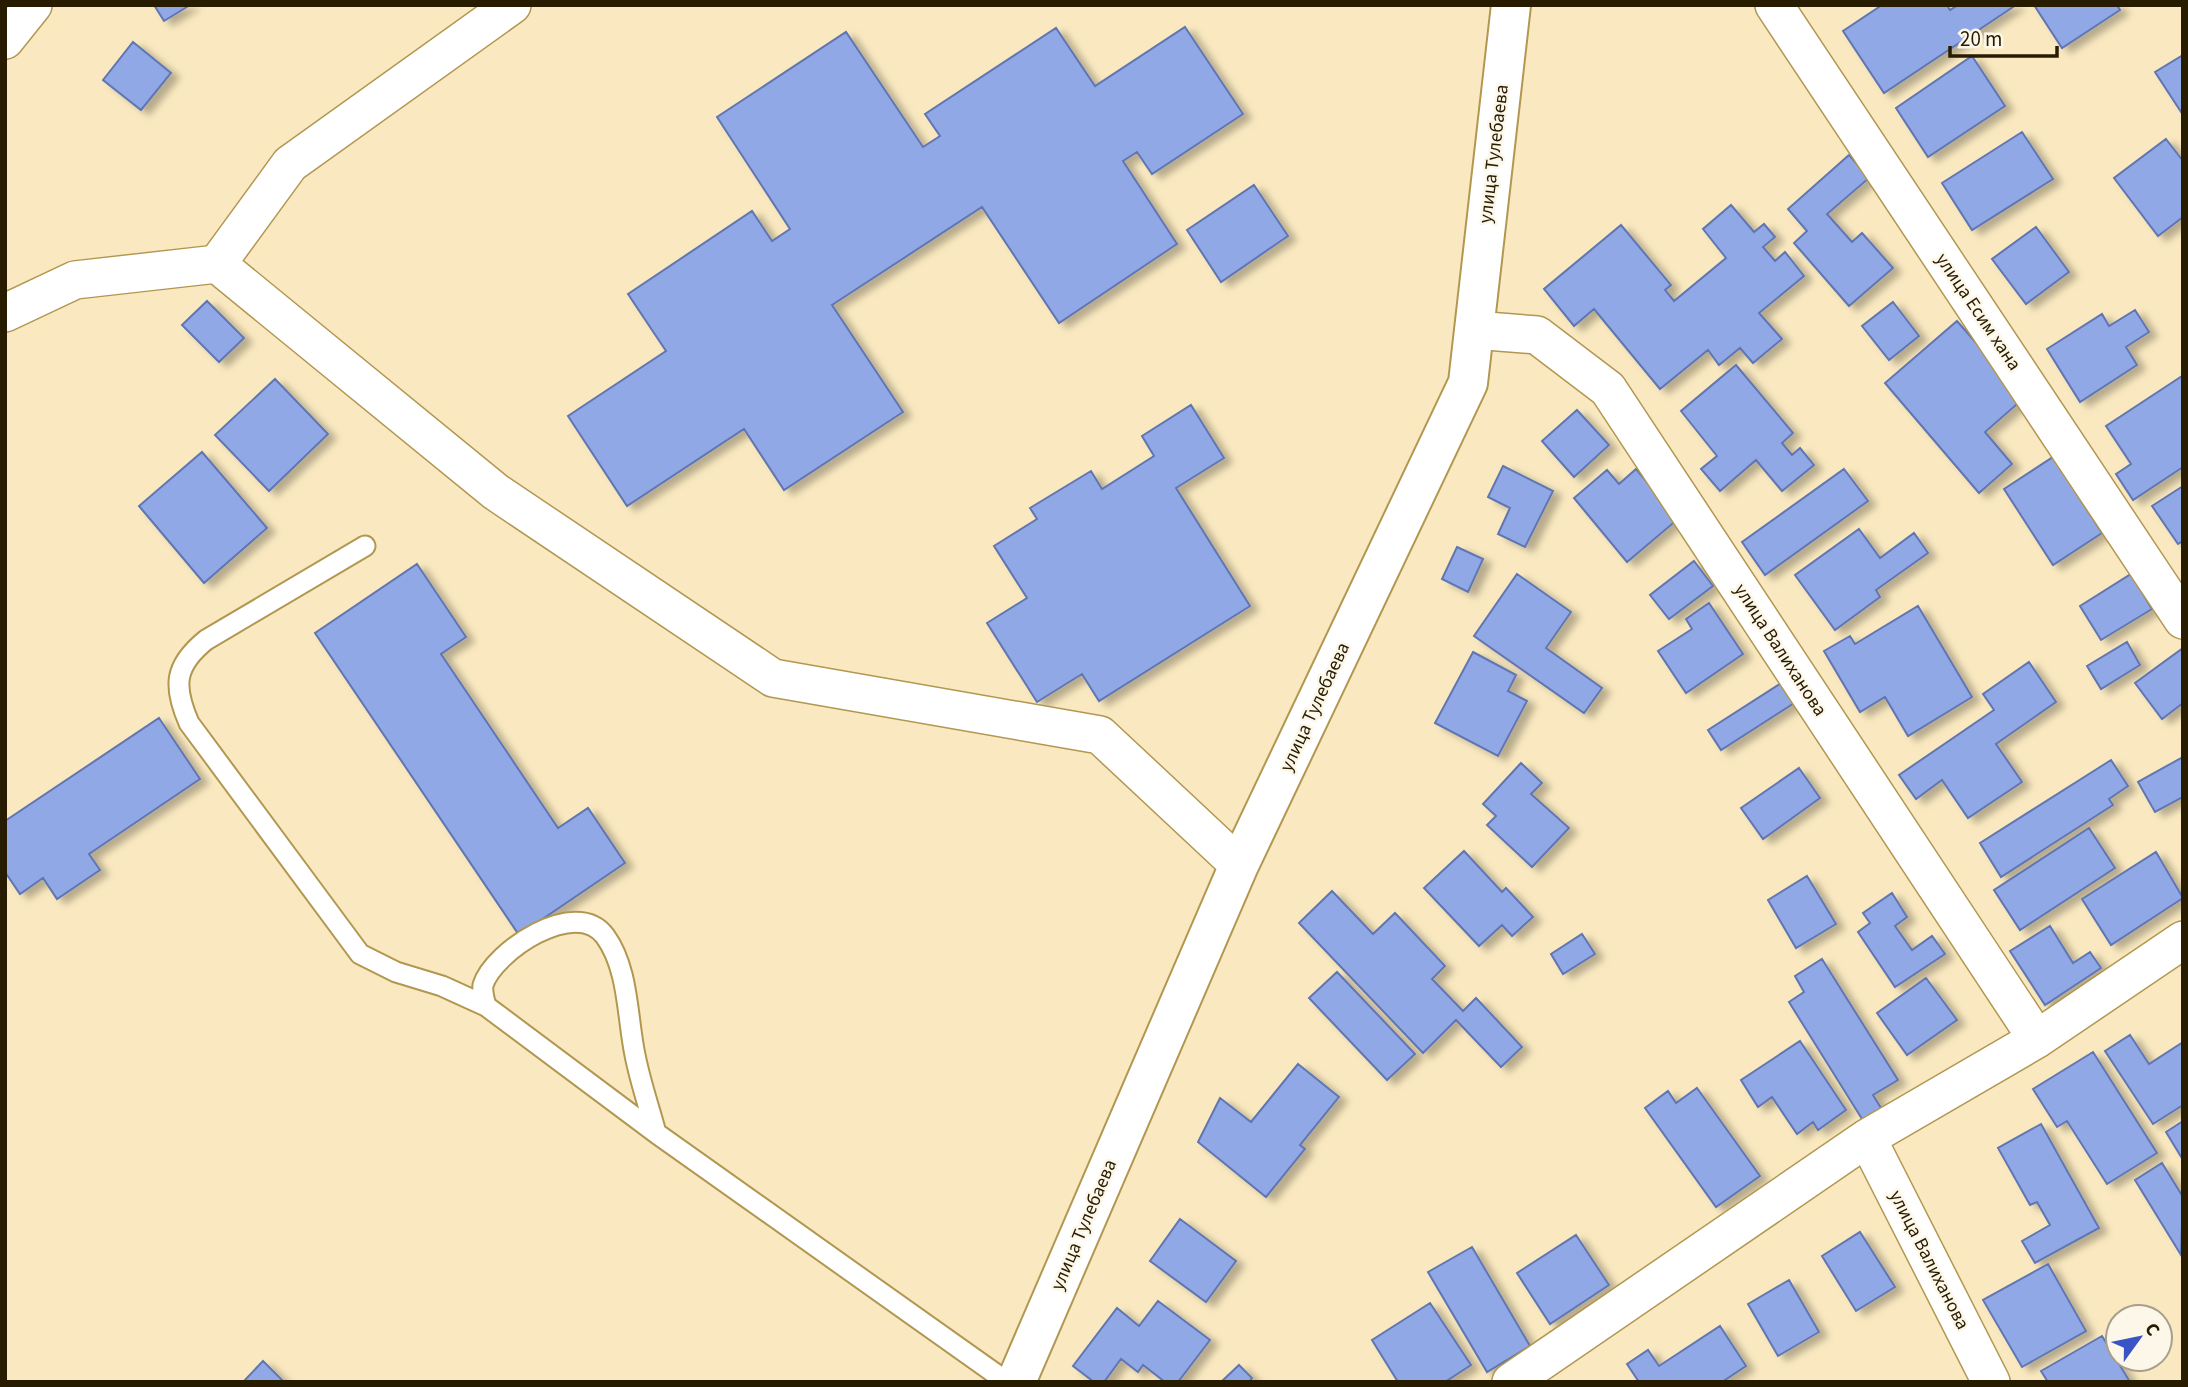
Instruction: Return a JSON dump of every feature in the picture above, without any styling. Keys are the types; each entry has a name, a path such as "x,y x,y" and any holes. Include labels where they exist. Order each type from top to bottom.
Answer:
{"street":[{"path":"5,40 33,5"},
{"path":"217,264 290,164 512,5"},
{"name":"улица Тулебаева","path":"1016,1382 1239,865 1468,383 1511,5"},
{"name":"улица Есим хана","path":"1774,5 2183,620"},
{"path":"5,313 75,280 217,264 496,492 773,678 1100,735 1239,865"},
{"name":"улица Валиханова","path":"1474,330 1537,335 1608,389 2037,1039"},
{"path":"1511,1382 1867,1138 2037,1039 2183,940"},
{"name":"улица Валиханова","path":"1867,1138 1991,1382"}],"lane":[{"path":"365,546 206,640 186,656 178,677 182,707 200,740 360,954 396,972 442,986 486,1006 656,1133 1007,1382"},
{"path":"486,1006 482,988 488,975 521,943 547,927 570,921 589,923 604,935 618,964 635,1056 656,1133"}],"building":[{"path":"154,5 190,5 164,21"},
{"path":"1882,5 1947,5 1950,10 1958,5 2016,5 1884,93 1843,31"},
{"path":"2034,5 2117,5 2120,10 2062,48"},
{"path":"1185,27 1243,114 1152,174 1137,152 1123,161 1177,244 1059,323 982,207 832,305 903,412 784,490 744,429 627,506 568,416 666,351 628,294 752,211 772,241 790,229 717,117 846,32 923,147 940,136 925,114 1056,28 1095,86"},
{"path":"133,42 171,73 141,110 103,80"},
{"path":"2183,55 2183,115 2155,72"},
{"path":"1972,56 2005,106 1928,157 1896,108"},
{"path":"2022,132 2053,179 1972,230 1942,183"},
{"path":"2166,139 2183,161 2183,217 2158,236 2114,178"},
{"path":"1849,155 1869,178 1827,214 1852,242 1862,233 1893,268 1849,306 1794,243 1807,231 1788,209"},
{"path":"1254,185 1288,236 1221,282 1187,230"},
{"path":"1731,205 1754,232 1764,224 1775,237 1763,247 1775,261 1785,252 1804,276 1759,313 1782,339 1753,363 1740,348 1719,365 1708,350 1660,389 1594,309 1574,326 1544,289 1621,225 1671,285 1665,290 1674,301 1726,258 1703,229"},
{"path":"2036,227 2069,272 2026,304 1992,259"},
{"path":"207,301 244,338 219,362 182,325"},
{"path":"1893,302 1919,336 1889,360 1862,326"},
{"path":"2135,310 2149,332 2126,347 2137,365 2080,402 2047,349 2102,314 2109,326"},
{"path":"1957,321 2024,398 1985,432 2012,464 1979,493 1885,383"},
{"path":"1736,365 1793,433 1782,443 1792,455 1800,448 1814,465 1782,491 1756,460 1720,491 1701,469 1717,456 1681,411"},
{"path":"2182,376 2183,467 2133,500 2116,474 2131,464 2106,426"},
{"path":"275,379 328,434 269,491 215,435"},
{"path":"1191,405 1224,458 1176,488 1250,606 1099,701 1082,674 1037,702 987,623 1027,598 994,546 1037,519 1030,508 1091,471 1102,489 1154,456 1142,436"},
{"path":"1577,410 1609,445 1574,477 1542,441"},
{"path":"202,452 267,528 204,583 139,506"},
{"path":"2053,457 2102,533 2053,565 2004,489"},
{"path":"1503,466 1553,491 1525,547 1498,534 1510,508 1488,497"},
{"path":"1636,469 1678,519 1627,562 1574,498 1607,470 1619,484"},
{"path":"1844,469 1868,501 1765,575 1742,542"},
{"path":"2183,486 2183,541 2178,544 2152,506"},
{"path":"1859,529 1880,558 1914,533 1928,553 1876,590 1880,597 1835,630 1795,575"},
{"path":"1457,547 1483,559 1468,592 1442,579"},
{"path":"1694,561 1713,586 1669,619 1650,595"},
{"path":"417,564 466,637 441,654 558,828 588,808 625,863 519,935 315,633"},
{"path":"1517,574 1571,612 1546,648 1602,688 1584,713 1474,636"},
{"path":"2131,574 2152,609 2101,640 2080,606"},
{"path":"1709,603 1743,654 1686,693 1658,651 1692,629 1686,619"},
{"path":"1918,606 1972,697 1908,736 1885,697 1860,712 1824,651 1850,636 1855,644"},
{"path":"2127,642 2140,665 2101,689 2087,666"},
{"path":"2183,648 2183,703 2162,719 2135,683"},
{"path":"1473,652 1516,675 1508,691 1527,701 1498,756 1435,723"},
{"path":"2029,662 2056,702 1996,744 2022,782 1968,818 1942,780 1916,799 1899,775 1994,710 1983,694"},
{"path":"1786,680 1799,700 1721,750 1708,730"},
{"path":"159,718 200,779 89,854 100,870 57,899 43,878 20,894 5,872 5,821"},
{"path":"2183,757 2183,797 2155,812 2138,782"},
{"path":"2111,760 2128,786 2109,799 2113,805 2001,877 1980,843"},
{"path":"1521,763 1542,783 1531,794 1569,828 1532,867 1487,825 1496,816 1483,804"},
{"path":"1799,768 1820,798 1763,839 1741,808"},
{"path":"2089,828 2115,868 2020,930 1994,890"},
{"path":"1464,851 1502,892 1506,888 1533,917 1512,936 1502,925 1479,946 1424,888"},
{"path":"2156,852 2183,898 2111,945 2082,899"},
{"path":"1807,876 1836,924 1796,948 1768,900"},
{"path":"1332,891 1373,934 1395,913 1445,966 1432,979 1463,1011 1476,998 1522,1047 1501,1067 1456,1020 1423,1053 1299,923"},
{"path":"1892,893 1907,917 1895,926 1912,950 1932,936 1945,954 1895,987 1858,932 1870,923 1863,913"},
{"path":"2050,926 2073,963 2090,952 2101,968 2045,1005 2010,951"},
{"path":"1582,934 1595,954 1563,974 1551,954"},
{"path":"1822,959 1898,1080 1873,1095 1886,1116 1867,1127 1789,1002 1804,992 1795,976"},
{"path":"1337,972 1415,1054 1387,1080 1309,998"},
{"path":"1926,978 1957,1020 1907,1055 1877,1013"},
{"path":"2130,1035 2149,1064 2183,1042 2183,1105 2153,1124 2105,1051"},
{"path":"1800,1041 1846,1110 1818,1130 1813,1122 1797,1134 1772,1097 1758,1107 1741,1080"},
{"path":"2093,1052 2157,1153 2107,1184 2067,1121 2057,1127 2033,1089"},
{"path":"1298,1064 1339,1097 1300,1145 1305,1149 1266,1197 1198,1142 1220,1098 1251,1122"},
{"path":"1697,1088 1760,1176 1716,1207 1645,1108 1668,1091 1676,1103"},
{"path":"2183,1121 2183,1160 2166,1132"},
{"path":"2041,1124 2099,1228 2035,1263 2022,1241 2050,1225 2037,1202 2030,1205 1998,1148"},
{"path":"2162,1163 2183,1197 2181,1255 2135,1180"},
{"path":"1180,1219 1236,1261 1206,1302 1150,1261"},
{"path":"1860,1232 1895,1287 1856,1311 1822,1256"},
{"path":"1576,1235 1609,1285 1550,1324 1517,1273"},
{"path":"1472,1247 1530,1346 1487,1372 1428,1272"},
{"path":"2048,1264 2086,1331 2022,1367 1983,1300"},
{"path":"1789,1280 1819,1332 1778,1356 1748,1304"},
{"path":"1158,1301 1210,1340 1178,1382 1165,1382 1143,1365 1138,1372 1121,1359 1104,1382 1094,1382 1073,1366 1117,1308 1139,1326"},
{"path":"1430,1303 1471,1365 1445,1382 1398,1382 1372,1340"},
{"path":"1720,1326 1746,1366 1722,1382 1639,1382 1627,1364 1648,1350 1659,1366"},
{"path":"2102,1336 2104,1373 2125,1373 2130,1382 2048,1382 2041,1371"},
{"path":"263,1361 284,1382 243,1382"},
{"path":"1239,1365 1252,1378 1249,1382 1221,1382"}]}
